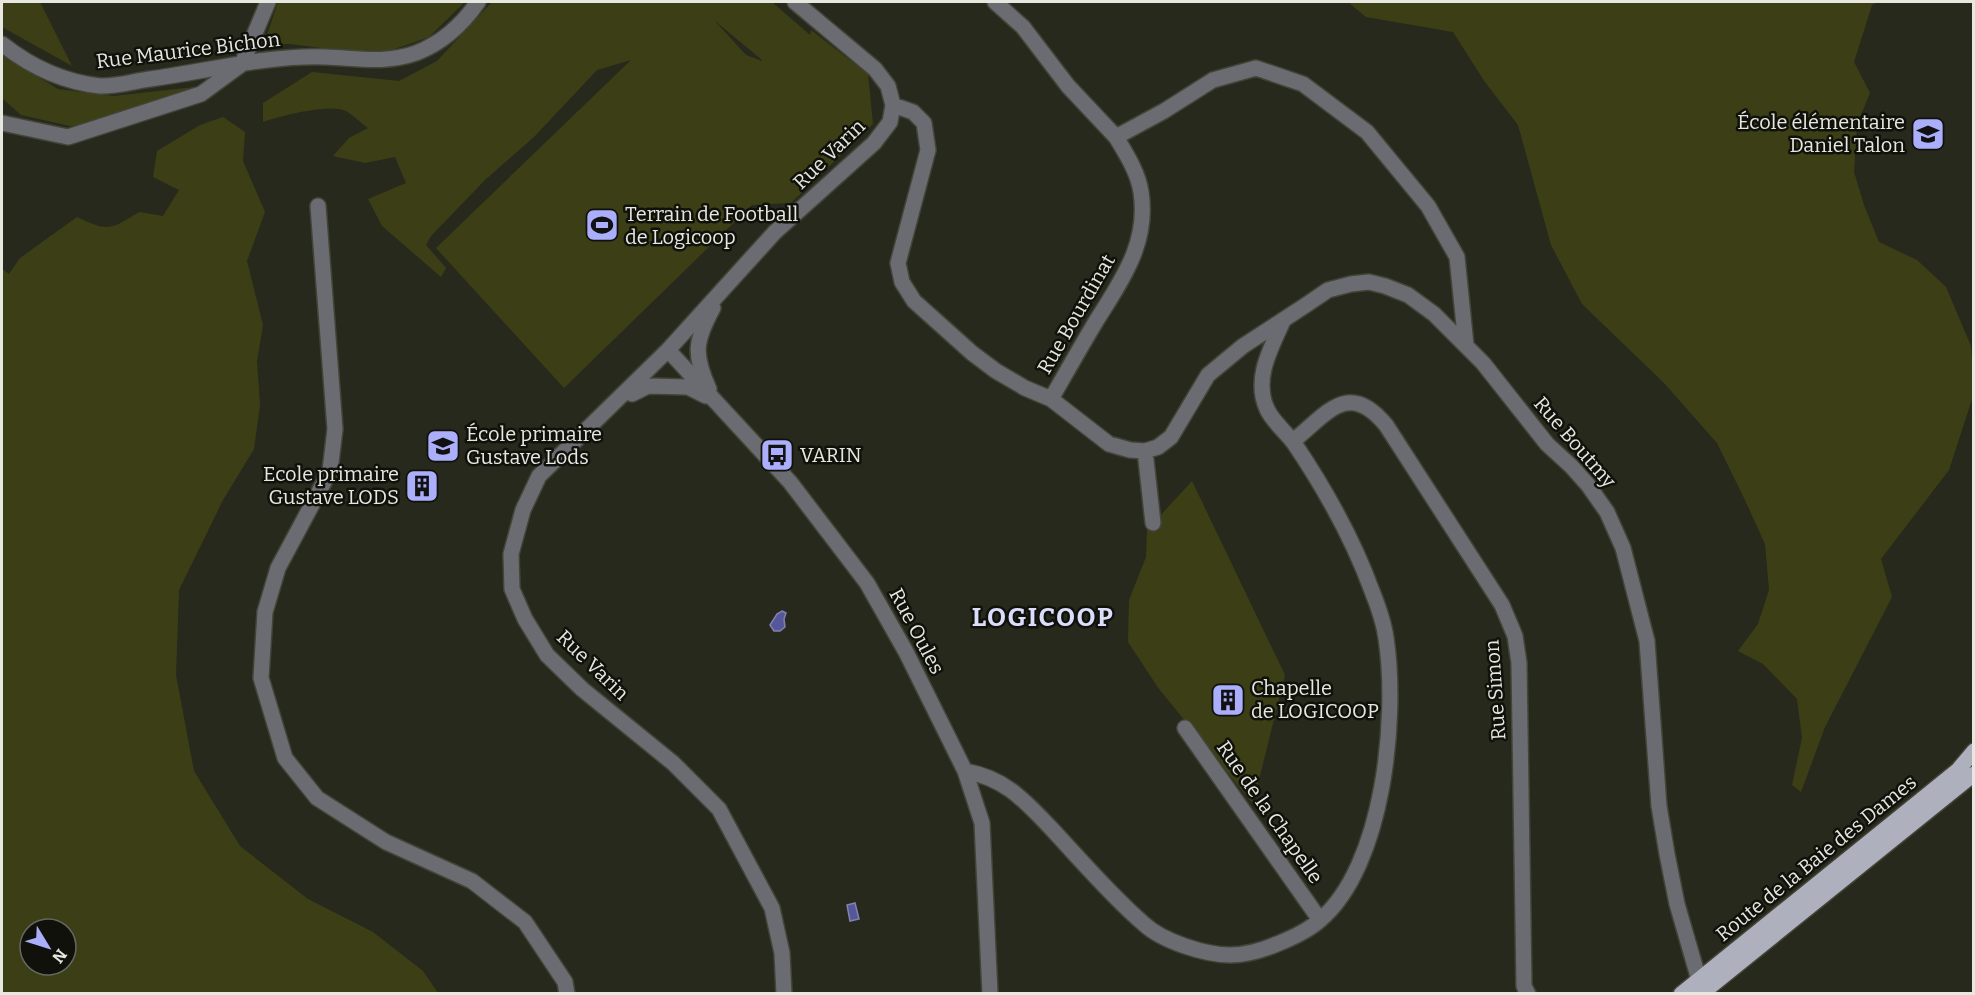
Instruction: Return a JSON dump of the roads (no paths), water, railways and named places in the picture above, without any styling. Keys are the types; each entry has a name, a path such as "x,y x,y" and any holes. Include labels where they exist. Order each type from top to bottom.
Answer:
{"main road":[{"name":"Route de la Baie des Dames","path":"1700,987 1958,770 1974,751"},
{"name":"Route de la Baie des Dames","path":"1681,993 1700,987 1974,774"}],"street":[{"path":"2,123 68,137 201,94 242,64 268,2"},
{"name":"Rue Maurice Bichon","path":"2,44 16,55 56,77 103,86 274,58 326,57 370,61 393,59 436,44 453,30 478,2"},
{"path":"795,2 875,69 888,86 893,105 913,112 924,123 928,150 898,263 902,282 914,301 972,353 996,371 1025,388 1051,399 1109,444 1130,450 1145,451 1153,523"},
{"path":"995,2 1023,27 1068,86 1116,137 1164,111 1213,80 1256,68 1303,84 1367,132 1428,206 1457,257 1466,345"},
{"name":"Rue Varin","path":"784,993 782,953 772,908 719,809 673,763 582,689 547,655 525,619 512,589 511,554 523,510 539,476 668,350 775,232 874,143 890,122 893,105"},
{"name":"Rue Bourdinat","path":"1051,399 1129,269 1138,242 1143,219 1141,190 1131,164 1116,137"},
{"path":"318,206 335,429 330,471 278,568 265,612 261,678 285,758 317,798 387,842 472,881 525,922 565,982 567,993"},
{"path":"714,400 697,358 700,335 713,308 739,272"},
{"name":"Rue Boutmy","path":"1145,451 1158,447 1170,437 1208,375 1243,346 1328,290 1369,282 1408,295 1434,314 1466,345 1547,444 1588,485 1607,512 1623,548 1647,641 1659,806 1677,903 1700,987"},
{"path":"965,771 983,774 1007,786 1029,805 1145,926 1170,940 1196,949 1229,955 1263,950 1292,938 1320,920 1338,900 1359,863 1375,824 1388,744 1390,677 1386,635 1373,593 1354,545 1293,441 1267,410 1261,383 1267,359 1282,321"},
{"name":"Rue Oules","path":"668,350 790,482 867,583 906,652 965,771 982,823 990,993"},
{"path":"617,402 648,386 688,387 714,400"},
{"name":"Rue Simon","path":"1293,441 1344,402 1361,404 1374,411 1386,425 1460,538 1502,605 1510,623 1515,636 1519,663 1524,986 1528,993"},
{"name":"Rue de la Chapelle","path":"1185,728 1320,920"}],"place":[{"name":"École élémentaire Daniel Talon","path":"1928,134"},
{"name":"Terrain de Football de Logicoop","path":"602,225"},
{"name":"École primaire Gustave Lods","path":"443,446"},
{"name":"VARIN","path":"777,455"},
{"name":"Ecole primaire Gustave LODS","path":"422,486"},
{"name":"Chapelle de LOGICOOP","path":"1228,700"}],"district":[{"name":"LOGICOOP","path":"1043,617"}]}
